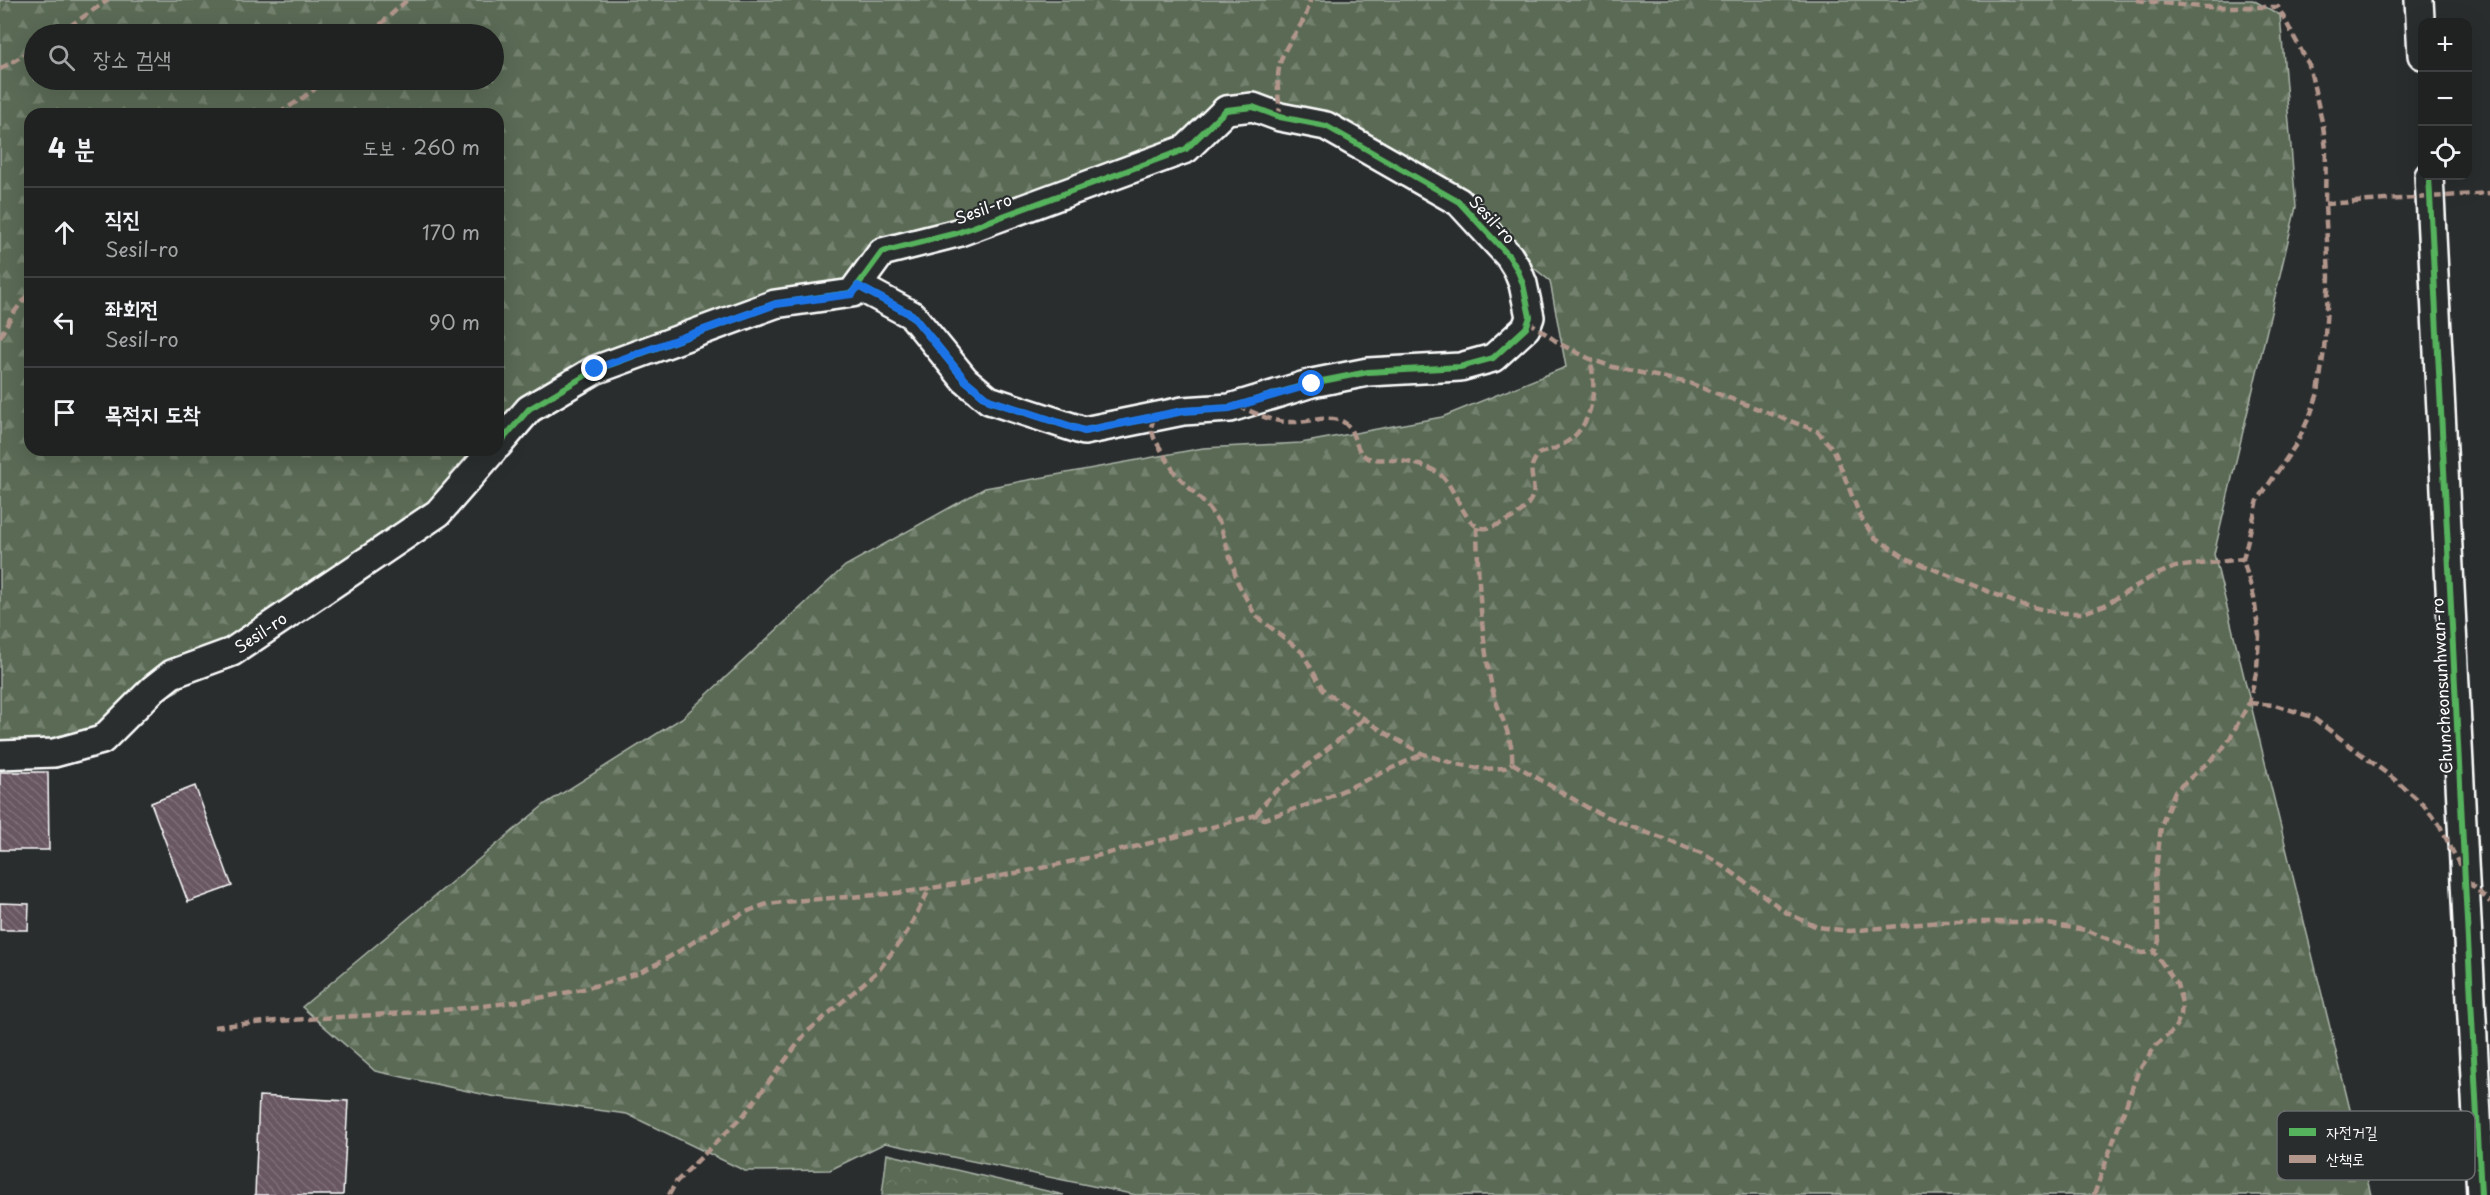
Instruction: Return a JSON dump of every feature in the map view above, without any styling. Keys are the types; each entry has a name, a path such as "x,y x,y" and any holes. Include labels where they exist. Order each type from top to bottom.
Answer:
{"street":[{"path":"2419,0 2420,18"},
{"name":"Sesil-ro","path":"1253,107 1280,117 1326,126 1459,202 1509,256 1524,284 1530,317 1526,328 1494,358 1460,367 1368,372 1312,384 1230,408 1183,411 1084,431 989,400 965,380 912,315 858,286 882,252 957,233 1186,149 1227,110 1253,107"},
{"name":"Chuncheonsunhwan-ro","path":"2428,180 2481,1195"},
{"path":"504,438 529,409 595,369 776,304 852,294 858,286"},
{"name":"Sesil-ro","path":"0,755 54,753 102,740 153,689 172,674 232,652 438,513 488,456"}],"green space":[{"path":"0,0 2253,0 2280,15 2296,207 2214,554 2350,1111 2277,1111 2277,1180 2367,1180 2371,1195 1136,1195 885,1143 830,1170 745,1171 627,1114 491,1096 375,1071 302,1007 545,804 682,718 845,566 985,488 1203,448 1301,443 1442,417 1566,367 1550,281 1394,156 1292,104 1195,134 900,248 850,288 624,367 504,443 504,108 24,108 24,456 487,456 376,562 319,584 177,691 63,749 0,760"},
{"path":"887,1154 1064,1195 882,1195"}],"building":[{"path":"0,772 48,772 49,850 0,850"},
{"path":"195,786 232,886 188,902 151,803"},
{"path":"0,903 29,904 28,930 0,930"},
{"path":"259,1096 348,1101 343,1195 255,1195"}],"marked path":[{"path":"73,24 108,0"},
{"path":"381,24 407,0"},
{"path":"1280,117 1279,67 1284,52 1305,16 1310,0"},
{"path":"2136,0 2200,7 2278,7 2309,65 2323,126 2326,149 2325,204 2329,277 2324,350 2318,393 2297,443 2258,500 2243,559 2254,598 2259,635 2257,669 2249,703 2220,752 2175,791 2161,826 2155,880 2159,941 2154,952"},
{"path":"0,69 24,55"},
{"path":"287,108 313,90"},
{"path":"2325,204 2490,193"},
{"path":"0,337 12,315 24,300"},
{"path":"1528,321 1560,344 1590,359 1613,367 1689,383 1817,431 1834,450 1860,516 1874,537 1906,558 2019,604 2059,613 2083,613 2105,605 2153,576 2175,567 2243,559"},
{"path":"1237,406 1282,422 1339,420 1349,427 1359,450 1368,458 1408,462 1435,471 1449,485 1472,522 1479,527 1487,528 1501,524 1521,512 1526,506 1533,494 1532,469 1538,454 1557,447 1571,439 1580,430 1586,420 1593,396 1590,359"},
{"path":"1154,418 1151,427 1154,438 1175,473 1207,506 1220,524 1238,583 1255,615 1302,652 1324,691 1385,733 1423,754 1456,764 1484,769 1505,768 1512,763"},
{"path":"1477,527 1479,588 1485,648 1492,688 1511,744 1512,763"},
{"path":"2249,703 2275,705 2312,717 2394,779 2423,804 2439,824 2468,882 2490,902"},
{"path":"1256,815 1271,795 1364,719"},
{"path":"214,1027 473,1007 576,991 645,970 731,919 768,904 899,893 961,883 1088,858 1256,815 1264,819 1322,800 1423,754"},
{"path":"1512,763 1590,809 1701,853 1725,867 1787,913 1817,927 1850,931 1939,922 2035,922 2086,930 2142,953 2154,952"},
{"path":"669,1195 676,1182 743,1116 806,1033 879,970 907,932 930,888"},
{"path":"2094,1195 2138,1072 2156,1045 2174,1030 2181,1015 2182,1003 2177,984 2154,952"}],"cycle path":[{"path":"504,438 529,409 595,370 775,304 852,293 882,252 957,233 1186,149 1226,110 1253,107 1280,117 1326,126 1459,202 1509,256 1523,284 1530,317 1526,328 1493,358 1460,367 1368,372 1312,383 1230,408 1183,411 1084,431 989,400 965,380 912,315 858,286"},
{"path":"2429,180 2481,1195"}],"route":[{"path":"595,369 776,304 852,294 858,286 912,315 965,380 989,400 1084,431 1183,411 1230,408 1312,384"}]}
